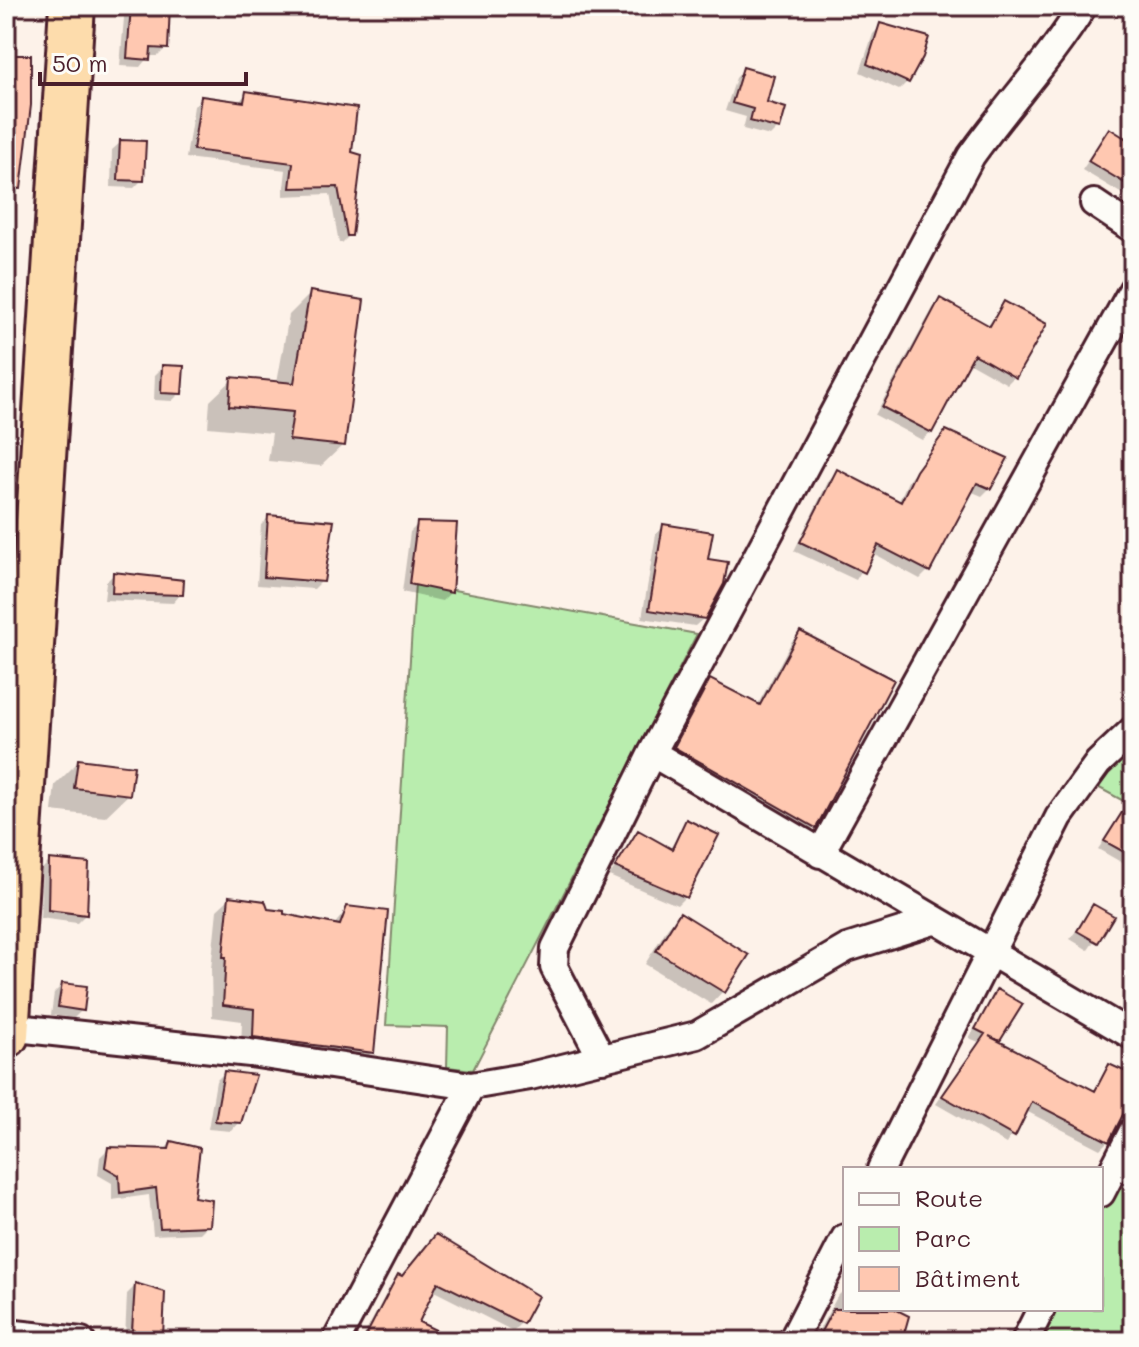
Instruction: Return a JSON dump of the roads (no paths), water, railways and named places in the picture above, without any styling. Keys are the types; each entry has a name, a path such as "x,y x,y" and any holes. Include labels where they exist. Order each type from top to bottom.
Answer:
{"highway":[{"path":"6,1035 72,6"}],"street":[{"path":"602,1059 554,967 555,948 652,753 971,156 1004,109 1056,47 1083,6"},
{"path":"1094,203 1133,229"},
{"path":"820,854 1133,289"},
{"path":"882,1167 1059,817 1098,763 1133,730"},
{"path":"652,753 1133,1036"},
{"path":"7,1027 250,1053 471,1086 602,1059 697,1035 847,948 933,921"},
{"path":"336,1341 471,1086"},
{"path":"1103,1189 1133,1131"},
{"path":"792,1341 843,1242"},
{"path":"1025,1341 1040,1311"},
{"path":"6,1333 81,1341"}]}
